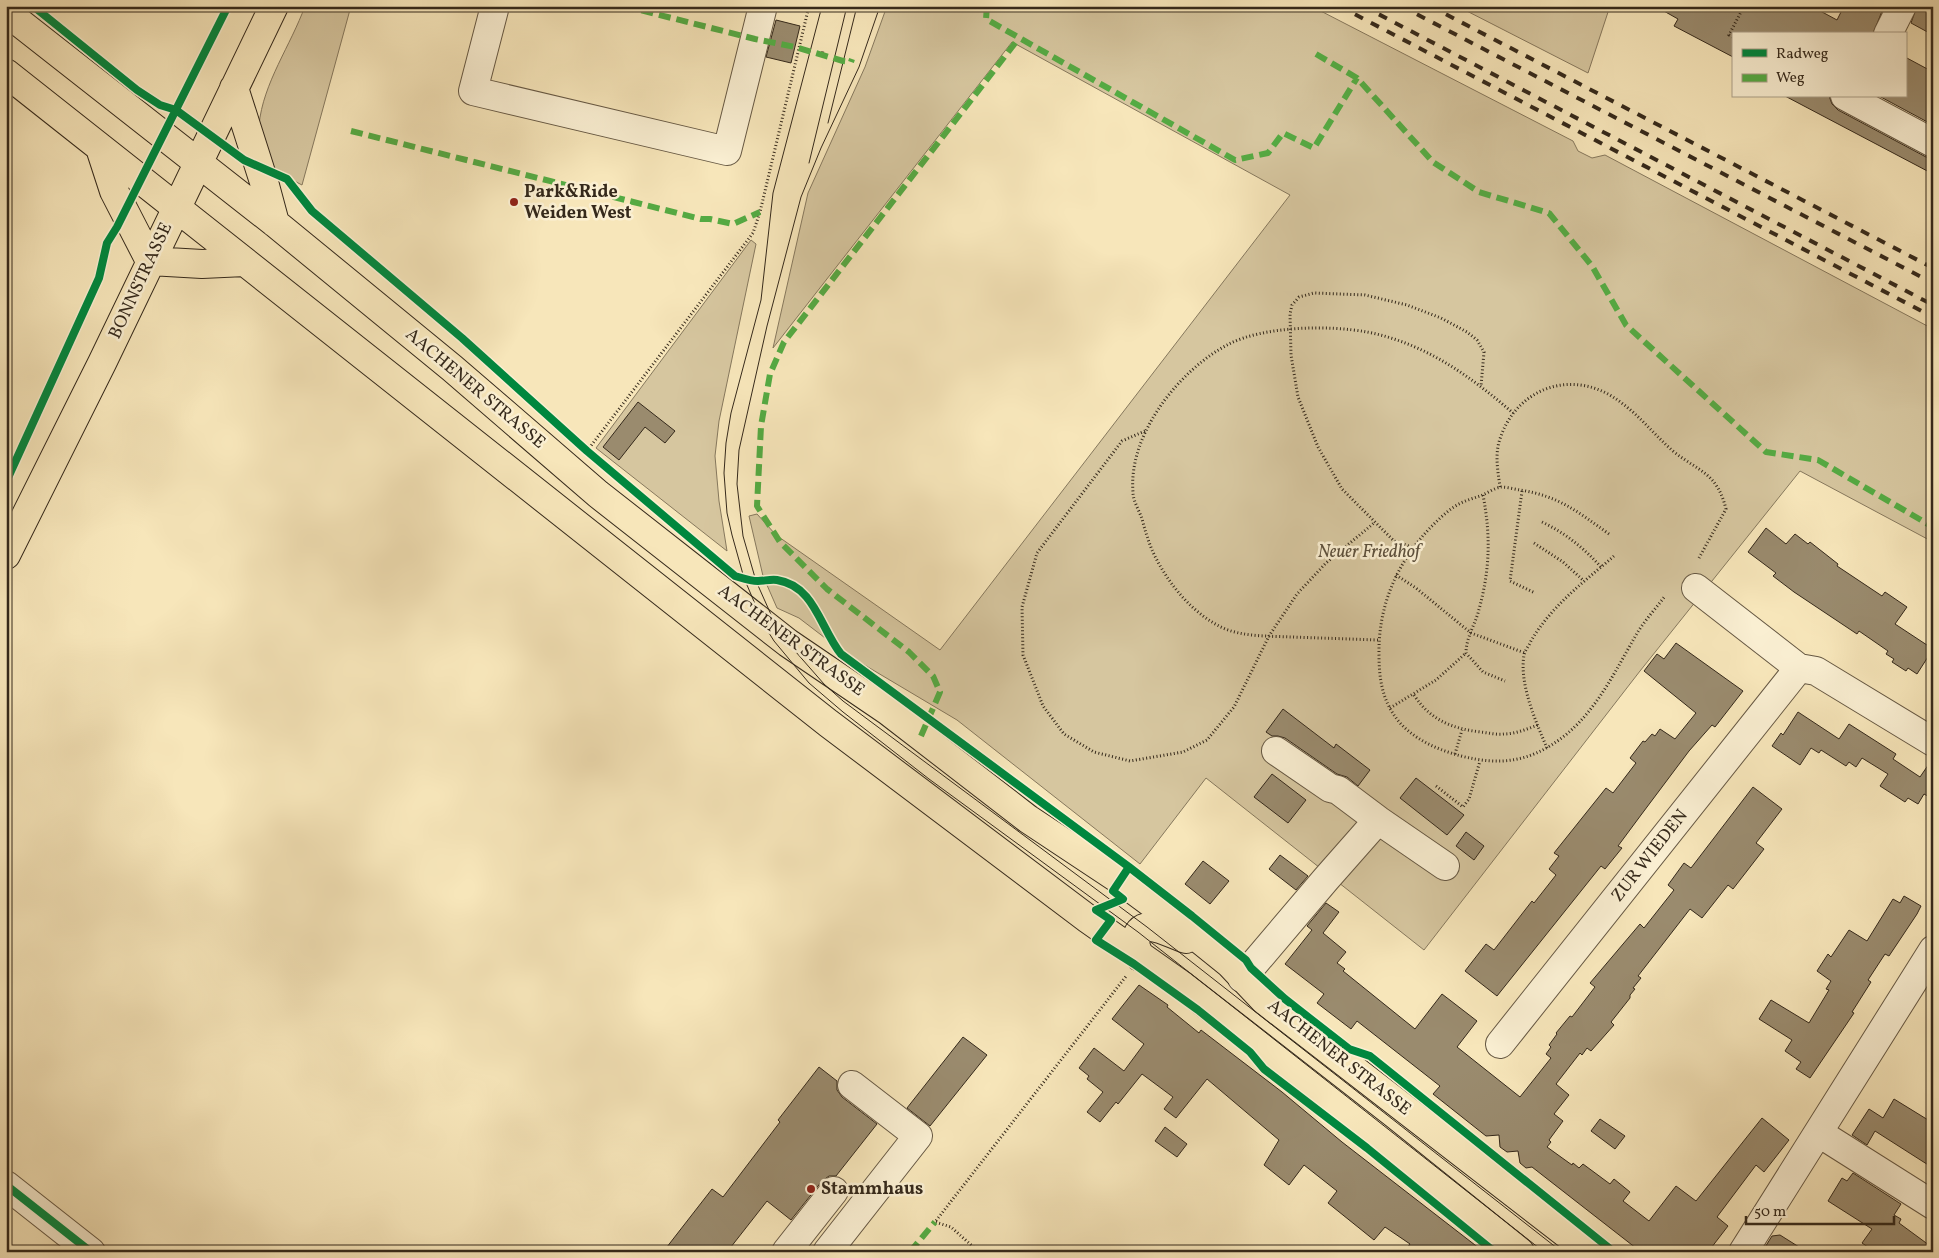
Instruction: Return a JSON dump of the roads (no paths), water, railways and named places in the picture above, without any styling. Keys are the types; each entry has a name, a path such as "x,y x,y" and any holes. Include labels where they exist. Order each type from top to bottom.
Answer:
{"main road":[{"name":"BONNSTRASSE","path":"6,555 102,362 274,6"},
{"name":"AACHENER STRASSE","path":"6,12 274,223 452,368 598,494 788,643 888,711 1028,819 1120,880 1211,948 1229,963 1264,1000 1590,1252"},
{"path":"6,73 1135,964 1190,991 1520,1252"},
{"path":"234,88 264,182 274,223"},
{"path":"100,148 114,191 150,261 202,264 245,262"},
{"path":"1135,964 1135,939 1138,932 1147,927 1159,928 1211,948"}],"street":[{"path":"495,6 474,91 727,151 763,6"},
{"path":"1889,32 1902,6"},
{"path":"1851,98 1933,143"},
{"path":"1696,588 1799,668 1816,671 1933,742"},
{"name":"ZUR WIEDEN","path":"1500,1044 1799,668"},
{"path":"1276,751 1330,788 1338,790 1445,866"},
{"path":"1242,978 1378,820"},
{"path":"1743,1252 1933,950"},
{"path":"827,1252 918,1136 852,1085"},
{"path":"1819,1133 1933,1205"},
{"path":"6,1185 91,1252"},
{"path":"786,1252 834,1191"}],"tram line":[{"path":"822,6 773,193 761,300 731,413 726,443 724,473 727,513 744,578 764,625 774,641 809,683 843,712 929,779 1138,932 1544,1252"},
{"path":"809,163 847,6"},
{"path":"828,123 857,6"},
{"path":"880,6 859,67 821,148 801,197 767,326 739,450 737,484 743,536 756,581 777,628 824,684 843,701 1147,927 1562,1252"}],"railway":[{"path":"1339,6 1933,317"},
{"path":"1363,6 1933,305"},
{"path":"1401,6 1933,283"},
{"path":"1430,6 1933,268"}],"place":[{"name":"Park&Ride Weiden West","path":"514,202"},
{"name":"Stammhaus","path":"811,1189"}],"park label":[{"name":"Neuer Friedhof","path":"1369,552"}]}
